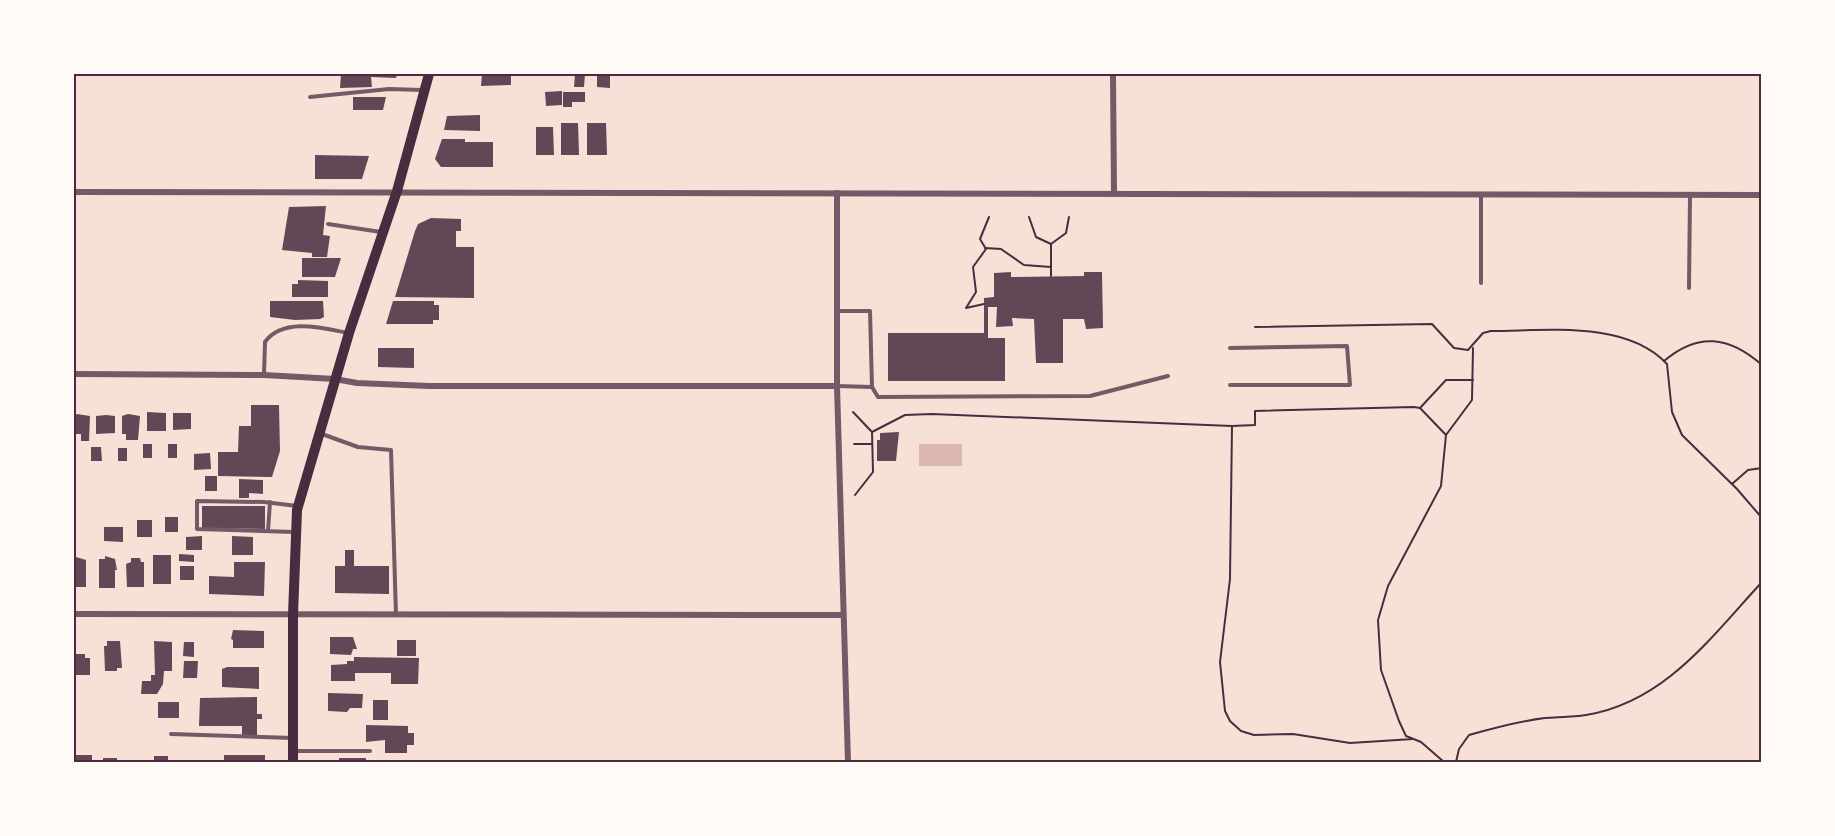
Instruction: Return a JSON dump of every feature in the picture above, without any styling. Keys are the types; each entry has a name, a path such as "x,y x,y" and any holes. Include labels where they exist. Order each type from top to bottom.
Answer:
{"main road":[{"path":"293,762 293,615 298,506 349,333 397,191 429,74"}],"street":[{"path":"1113,74 1114,193"},
{"path":"74,192 1761,195"},
{"path":"837,193 837,386 848,762"},
{"path":"74,374 264,375 429,386 837,386"},
{"path":"74,614 843,615"}],"lane":[{"path":"310,97 389,89 425,90"},
{"path":"1481,194 1481,283"},
{"path":"1689,196 1689,288"},
{"path":"328,225 383,233"},
{"path":"837,311 870,311 872,387 878,397 1090,396 1168,376"},
{"path":"264,375 265,342 270,334 280,329 317,328 349,333"},
{"path":"1230,348 1347,346 1350,385 1230,385"},
{"path":"837,386 872,387"},
{"path":"319,433 358,447 391,450 396,615"},
{"path":"296,532 197,529 197,501 270,502 298,506"},
{"path":"268,532 270,502"},
{"path":"171,734 293,738"},
{"path":"293,751 370,751"}],"path":[{"path":"985,248 980,239 989,217"},
{"path":"1029,217 1036,237 1051,244"},
{"path":"1051,244 1066,233 1069,217"},
{"path":"1051,244 1051,276"},
{"path":"985,248 1001,249 1024,265 1051,267"},
{"path":"984,304 966,308 976,292 973,267 985,248"},
{"path":"1255,327 1432,324 1454,348 1468,350 1483,333 1491,331 1606,332 1639,343 1664,361 1668,373 1672,412 1682,435 1732,484 1761,518"},
{"path":"1664,361 1677,349 1695,342 1721,341 1738,348 1761,365"},
{"path":"1444,762 1406,736 1399,721 1381,670 1378,620 1388,586 1441,486 1446,435 1472,400 1473,347"},
{"path":"872,432 905,415 932,414 1232,426 1256,425 1256,411 1420,408 1446,380 1473,380"},
{"path":"1420,408 1446,435"},
{"path":"853,412 872,432 873,472 855,495"},
{"path":"1232,426 1230,579 1220,662 1225,711 1228,718 1241,731 1254,735 1293,734 1350,743 1413,739"},
{"path":"854,444 872,444"},
{"path":"1732,484 1748,470 1761,468"},
{"path":"1456,762 1459,749 1469,735 1543,718 1586,715 1621,706 1650,691 1686,666 1761,582"}],"shaded area":[{"path":"919,444 962,444 962,466 919,466"}],"building":[{"path":"341,74 397,74 396,78 371,77 372,87 340,88"},
{"path":"482,74 511,74 511,85 481,86"},
{"path":"575,74 585,74 584,87 574,87"},
{"path":"597,74 610,74 610,88 597,87"},
{"path":"562,91 562,105 546,106 545,92"},
{"path":"563,92 585,92 585,102 572,102 572,107 563,107"},
{"path":"353,97 386,97 383,110 353,110"},
{"path":"480,115 480,131 444,130 447,116"},
{"path":"561,123 578,123 579,155 561,155"},
{"path":"587,123 606,123 607,155 587,155"},
{"path":"536,127 553,127 554,155 536,155"},
{"path":"442,139 493,142 493,167 441,167 435,159"},
{"path":"315,155 369,156 362,179 315,179"},
{"path":"326,206 323,235 330,236 327,257 312,257 312,253 282,250 289,207"},
{"path":"431,218 461,219 461,231 456,231 456,247 474,247 474,298 395,297 418,224"},
{"path":"302,258 341,258 335,277 302,277"},
{"path":"1011,272 1011,277 1084,276 1084,272 1102,272 1103,328 1086,329 1084,319 1063,319 1063,363 1036,363 1034,319 1012,318 1013,326 996,327 997,307 988,307 988,338 1005,338 1005,381 888,381 888,333 984,333 984,298 994,297 994,273"},
{"path":"298,280 328,281 328,297 292,297 292,284 298,284"},
{"path":"270,301 323,301 324,317 295,320 270,317"},
{"path":"393,301 434,301 434,305 439,305 439,320 433,320 433,324 386,324"},
{"path":"378,348 414,348 414,368 378,367"},
{"path":"251,405 279,405 280,451 272,477 218,476 218,452 238,452 239,426 251,426"},
{"path":"147,412 166,413 166,431 147,431"},
{"path":"173,413 191,413 191,429 173,430"},
{"path":"77,414 90,416 89,441 81,441 81,434 74,434 74,416"},
{"path":"128,414 140,416 138,440 126,440 126,434 122,434 122,416"},
{"path":"96,416 115,416 115,433 96,434"},
{"path":"899,432 896,461 877,461 877,440 880,440 880,433"},
{"path":"143,444 152,444 152,458 143,458"},
{"path":"168,444 177,444 177,458 168,458"},
{"path":"91,447 101,447 102,461 91,461"},
{"path":"118,448 127,448 127,461 118,461"},
{"path":"210,453 211,469 194,470 194,454"},
{"path":"205,476 217,476 217,491 205,491"},
{"path":"239,479 263,480 263,494 249,493 249,498 239,498"},
{"path":"202,506 265,506 265,529 202,528"},
{"path":"165,517 178,517 178,532 165,532"},
{"path":"137,520 152,520 152,537 137,537"},
{"path":"104,527 123,527 123,542 104,541"},
{"path":"202,536 202,550 186,550 186,537"},
{"path":"232,536 253,537 253,555 232,555"},
{"path":"345,550 354,550 354,566 389,566 389,594 335,593 335,566 345,566"},
{"path":"179,554 194,555 194,562 179,561"},
{"path":"153,555 171,555 171,584 153,584"},
{"path":"105,556 115,559 117,570 115,570 115,588 99,588 99,559 105,559"},
{"path":"76,557 86,560 86,587 74,587"},
{"path":"131,558 140,558 141,562 144,562 144,587 127,587 126,564 131,562"},
{"path":"234,562 265,562 264,596 209,594 209,576 234,577"},
{"path":"180,566 194,566 194,580 180,580"},
{"path":"233,630 264,631 264,648 233,648 231,639"},
{"path":"330,637 353,637 357,649 353,649 351,655 330,654"},
{"path":"397,640 416,640 416,656 397,656"},
{"path":"107,641 120,641 122,668 117,668 117,671 105,671 104,646 107,646"},
{"path":"154,641 172,642 172,671 164,671 163,684 157,694 141,694 142,681 151,681 151,675 155,675"},
{"path":"184,642 194,642 194,657 183,656"},
{"path":"75,654 85,654 85,658 90,658 90,675 74,675"},
{"path":"354,657 419,658 418,684 391,684 391,673 355,673 355,681 331,681 331,665 347,664 347,661 354,661"},
{"path":"184,661 198,661 197,678 183,678"},
{"path":"259,667 259,689 222,687 222,669"},
{"path":"328,693 363,694 362,708 350,708 347,712 328,711"},
{"path":"257,697 257,714 262,714 262,719 257,719 257,736 242,736 242,726 199,726 200,698"},
{"path":"373,700 388,700 388,720 373,720"},
{"path":"158,702 179,702 179,718 158,718"},
{"path":"366,725 408,726 408,733 414,733 414,745 407,745 407,753 385,753 385,740 366,742"},
{"path":"76,755 92,755 92,762 76,762"},
{"path":"224,755 265,755 265,762 224,762"},
{"path":"154,756 168,756 168,762 154,762"},
{"path":"103,758 117,758 117,762 103,762"},
{"path":"339,758 366,758 366,762 339,762"}]}
